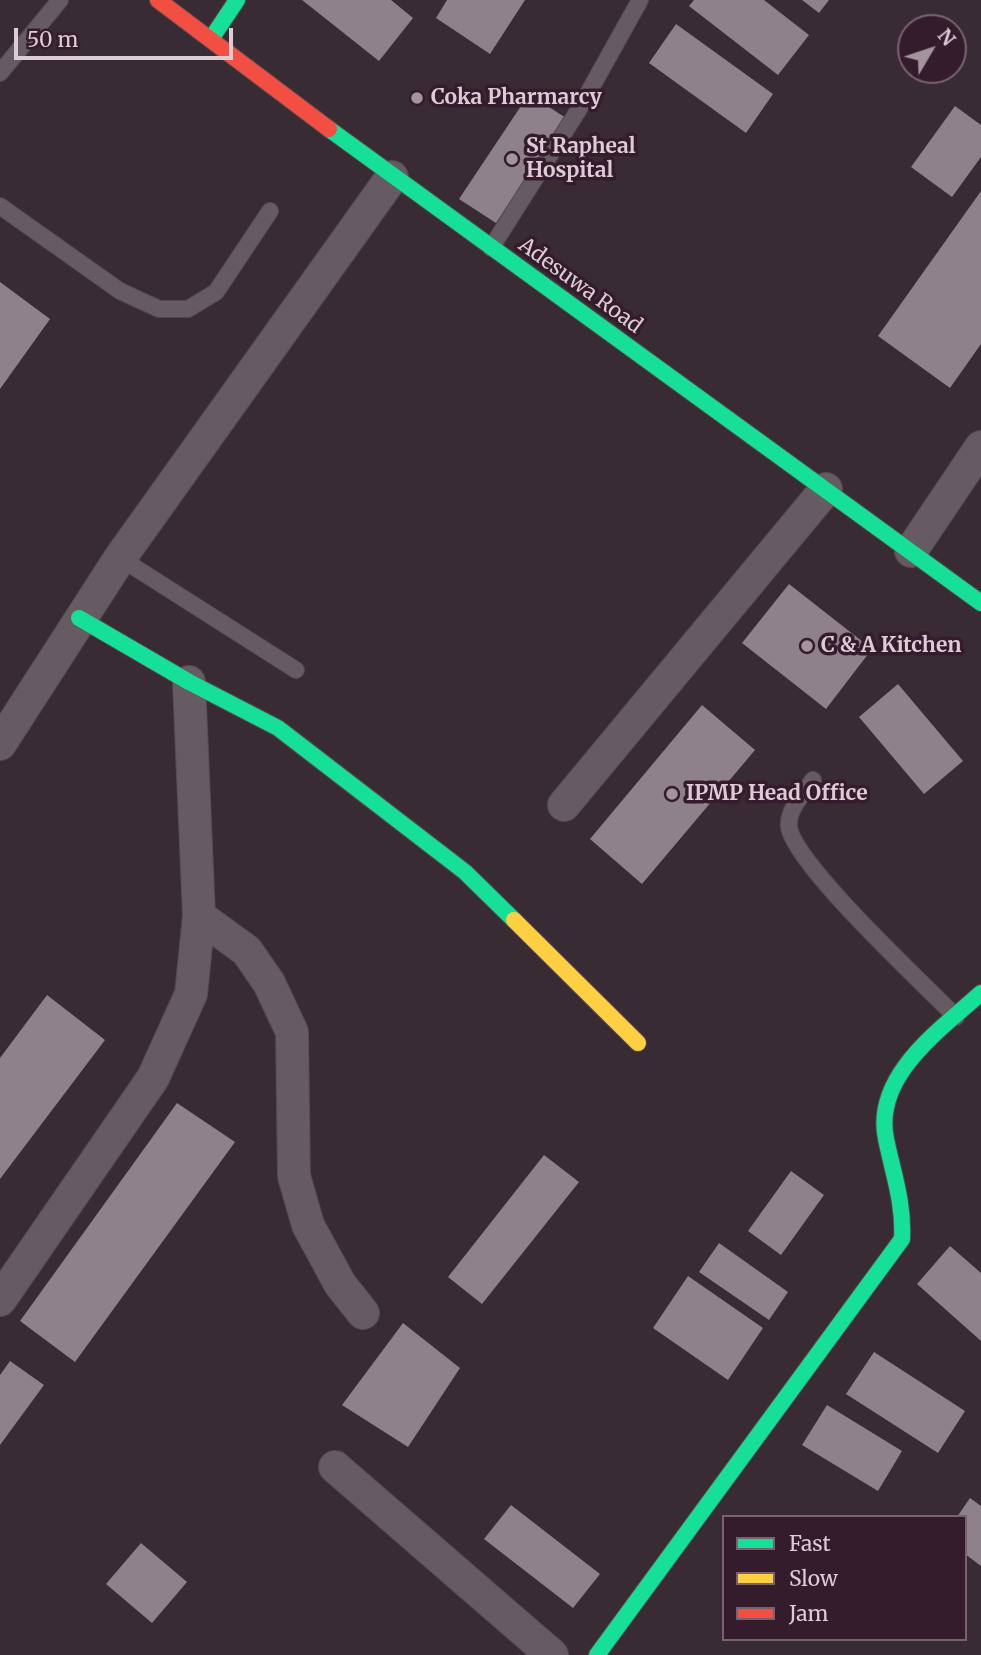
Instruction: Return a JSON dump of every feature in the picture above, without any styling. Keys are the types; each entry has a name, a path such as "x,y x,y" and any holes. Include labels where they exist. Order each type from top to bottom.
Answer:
{"street":[{"name":"Adesuwa Road","path":"158,0 392,177 981,603"},
{"path":"211,39 237,0"},
{"path":"0,744 120,558 392,177"},
{"path":"911,551 981,447"},
{"path":"564,805 825,489"},
{"path":"79,618 189,682 278,728 464,872 638,1043"},
{"path":"0,1300 153,1078 191,994 198,916 189,682"},
{"path":"198,916 247,951 269,983 292,1032 294,1176 309,1226 340,1284 363,1313"},
{"path":"597,1655 902,1239 905,1210 882,1120 887,1096 903,1069 981,993"},
{"path":"335,1466 552,1655"}],"lane":[{"path":"0,73 60,0"},
{"path":"491,248 581,106 640,0"},
{"path":"0,206 120,291 159,309 188,309 216,292 270,211"},
{"path":"120,558 296,670"},
{"path":"813,780 792,808 789,826 807,863 956,1017"}],"building":[{"path":"302,0 391,0 413,18 379,61"},
{"path":"447,0 525,0 490,54 436,18"},
{"path":"694,0 764,0 809,35 778,75 689,6"},
{"path":"802,0 829,0 819,13"},
{"path":"676,24 773,94 746,133 649,63"},
{"name":"St Rapheal Hospital","path":"529,94 566,118 496,223 459,199"},
{"path":"955,106 981,125 981,157 952,197 911,167"},
{"path":"981,191 981,344 950,388 878,336"},
{"path":"0,282 50,319 0,389"},
{"name":"C & A Kitchen","path":"789,584 872,649 826,709 742,643"},
{"path":"898,684 963,761 924,794 859,717"},
{"name":"IPMP Head Office","path":"702,705 755,750 642,884 590,839"},
{"path":"47,995 105,1040 0,1179 0,1058"},
{"path":"177,1103 235,1142 75,1362 20,1321"},
{"path":"544,1155 579,1182 482,1304 448,1277"},
{"path":"791,1171 824,1195 781,1255 748,1231"},
{"path":"719,1243 788,1292 769,1320 699,1272"},
{"path":"950,1246 981,1273 981,1341 917,1284"},
{"path":"688,1276 763,1328 728,1380 653,1328"},
{"path":"403,1323 460,1368 408,1447 342,1405"},
{"path":"874,1352 965,1411 938,1453 846,1394"},
{"path":"10,1361 44,1385 0,1445 0,1375"},
{"path":"827,1405 902,1451 878,1491 802,1445"},
{"path":"970,1498 981,1506 981,1566 967,1556 967,1515 958,1515"},
{"path":"511,1505 600,1574 573,1608 484,1539"},
{"path":"141,1543 187,1582 152,1623 106,1584"}],"traffic: fast":[{"path":"211,39 237,0"},
{"path":"329,129 981,603"},
{"path":"79,618 189,682 278,728 465,872 514,920"},
{"path":"597,1655 902,1239 900,1201 886,1139 885,1116 890,1095 913,1056 981,993"}],"traffic: slow":[{"path":"514,920 638,1043"}],"traffic: jam":[{"path":"158,0 329,129"}],"place":[{"name":"Coka Pharmarcy","path":"417,98"},
{"name":"St Rapheal Hospital","path":"512,159"},
{"name":"C & A Kitchen","path":"807,646"},
{"name":"IPMP Head Office","path":"672,794"}]}
